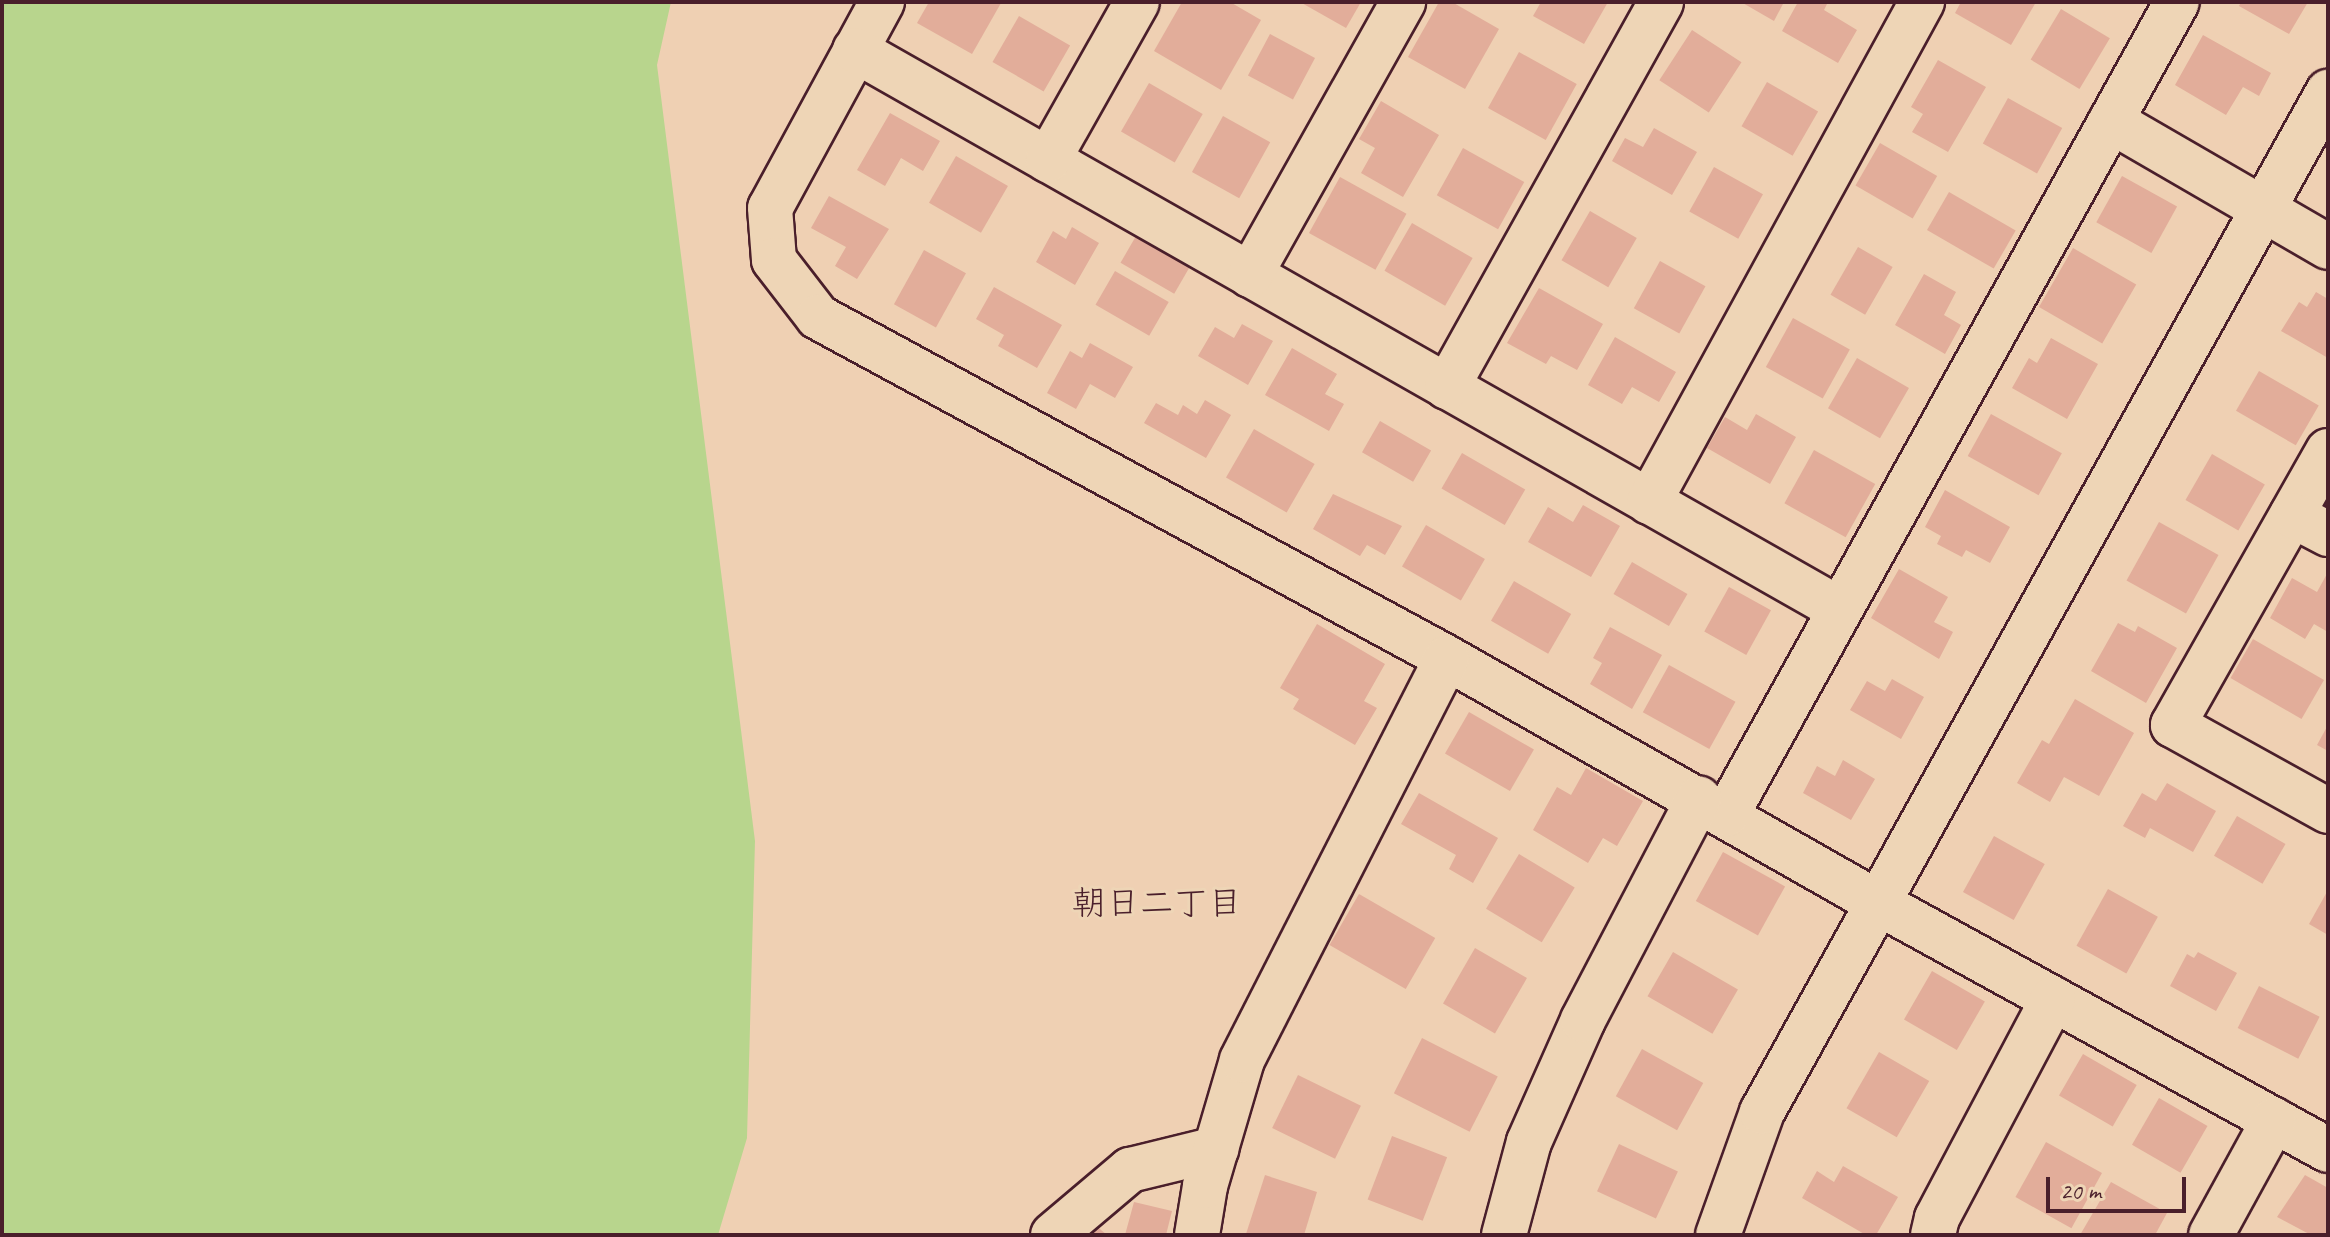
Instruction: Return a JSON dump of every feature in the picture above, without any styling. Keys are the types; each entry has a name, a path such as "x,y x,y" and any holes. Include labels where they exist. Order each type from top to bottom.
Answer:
{"street":[{"path":"882,2 770,208 774,260 818,317 1447,658 1713,806 1880,904 2328,1150"},
{"path":"1048,160 1137,2"},
{"path":"1250,275 1403,2"},
{"path":"1447,387 1661,2"},
{"path":"1649,502 1922,2"},
{"path":"1504,1235 1529,1142 1547,1101 1713,806 1839,609 2177,2"},
{"path":"855,50 1839,609"},
{"path":"1718,1235 1762,1112 2328,92"},
{"path":"2111,121 2328,247"},
{"path":"2328,451 2310,524 2173,725 2328,811"},
{"path":"1197,1235 1216,1149 1242,1060 1447,658"},
{"path":"1933,1235 1937,1218 2053,999"},
{"path":"2211,1235 2274,1120"},
{"path":"1053,1235 1130,1170 1216,1149"}],"green space":[{"path":"2,2 671,2 657,65 755,841 747,1138 718,1235 2,1235"}],"building":[{"path":"929,2 1001,3 972,54 917,23"},
{"path":"1182,2 1230,2 1261,20 1221,90 1154,51"},
{"path":"1300,2 1361,2 1346,28"},
{"path":"1439,2 1452,2 1499,29 1465,89 1408,57"},
{"path":"1541,2 1608,2 1584,44 1533,16"},
{"path":"1741,2 1784,2 1774,21"},
{"path":"1798,2 1828,2 1824,10 1857,30 1838,63 1782,31"},
{"path":"1961,2 2036,2 2011,45 1955,13"},
{"path":"2241,2 2308,2 2289,34 2239,6"},
{"path":"2061,9 2110,38 2079,89 2031,60"},
{"path":"1019,16 1070,46 1044,91 992,62"},
{"path":"1692,30 1741,62 1709,112 1659,80"},
{"path":"1270,34 1315,58 1293,99 1248,75"},
{"path":"2203,35 2271,73 2259,96 2243,87 2226,115 2175,85"},
{"path":"1519,52 1577,84 1546,140 1488,108"},
{"path":"1938,60 1986,87 1948,152 1912,132 1923,114 1911,107"},
{"path":"1767,82 1818,112 1793,156 1742,126"},
{"path":"1149,83 1203,114 1175,162 1121,131"},
{"path":"2008,98 2062,128 2037,174 1983,143"},
{"path":"1381,101 1439,135 1403,197 1361,173 1375,148 1359,139"},
{"path":"890,113 940,141 923,171 901,158 885,186 857,170"},
{"path":"1223,116 1270,142 1239,198 1192,172"},
{"path":"1654,128 1697,152 1672,195 1612,161 1625,138 1643,147"},
{"path":"1880,143 1937,176 1913,218 1856,185"},
{"path":"1463,148 1524,182 1498,229 1437,195"},
{"path":"956,156 1008,186 981,233 929,203"},
{"path":"1714,167 1763,194 1738,239 1689,212"},
{"path":"2122,176 2177,207 2151,253 2096,222"},
{"path":"1340,177 1406,214 1375,270 1309,233"},
{"path":"1949,192 2016,231 1994,269 1927,230"},
{"path":"829,196 889,229 857,279 835,266 846,247 811,228"},
{"path":"1590,211 1637,238 1608,287 1562,260"},
{"path":"1412,223 1473,258 1445,306 1384,271"},
{"path":"1072,227 1099,243 1075,285 1036,262 1053,231 1066,239"},
{"path":"1136,236 1190,267 1174,294 1120,263"},
{"path":"1858,247 1893,267 1865,315 1830,295"},
{"path":"2073,248 2136,284 2102,343 2039,307"},
{"path":"924,250 966,273 936,327 894,304"},
{"path":"1660,261 1705,286 1679,333 1634,308"},
{"path":"1115,271 1169,302 1149,336 1096,305"},
{"path":"1924,274 1956,292 1944,315 1961,325 1945,354 1895,325"},
{"path":"994,287 1062,325 1037,368 998,346 1004,335 976,319"},
{"path":"1539,288 1603,324 1577,370 1551,356 1546,364 1507,343"},
{"path":"2316,292 2328,299 2328,358 2281,331 2299,302 2307,307"},
{"path":"1793,318 1850,350 1823,398 1766,367"},
{"path":"1242,324 1273,341 1248,385 1198,356 1215,327 1234,338"},
{"path":"1615,337 1676,372 1659,402 1632,387 1622,404 1588,385"},
{"path":"2051,338 2098,364 2067,419 2012,388 2029,358 2037,363"},
{"path":"1090,343 1133,367 1115,398 1090,384 1076,409 1047,393 1070,351 1082,358"},
{"path":"1292,348 1337,374 1325,394 1344,404 1329,431 1265,395"},
{"path":"1857,358 1909,388 1880,438 1828,408"},
{"path":"2259,371 2319,406 2296,445 2236,411"},
{"path":"1205,400 1231,415 1206,458 1144,423 1156,403 1178,415 1183,405 1197,414"},
{"path":"1756,414 1796,437 1770,484 1707,448 1725,417 1747,430"},
{"path":"1991,414 2062,453 2039,495 1968,456"},
{"path":"1380,421 1431,450 1413,482 1362,452"},
{"path":"1254,429 1315,464 1287,512 1226,477"},
{"path":"1814,450 1875,484 1846,537 1784,503"},
{"path":"1462,453 1525,490 1505,525 1442,489"},
{"path":"2212,454 2265,484 2238,530 2186,500"},
{"path":"1945,490 2010,527 1990,563 1966,550 1962,557 1937,544 1941,536 1925,527"},
{"path":"1333,494 1402,526 1385,555 1367,545 1360,556 1313,529"},
{"path":"1583,505 1620,526 1591,577 1528,542 1548,507 1573,522"},
{"path":"2159,522 2218,555 2186,614 2127,581"},
{"path":"1426,525 1485,559 1461,601 1402,567"},
{"path":"1632,562 1687,594 1669,626 1614,594"},
{"path":"1899,569 1948,597 1934,622 1953,632 1939,659 1871,618"},
{"path":"2328,572 2328,632 2314,624 2305,639 2270,618 2292,578 2317,592"},
{"path":"1514,581 1571,614 1548,654 1491,621"},
{"path":"1729,587 1771,610 1746,655 1704,632"},
{"path":"2118,623 2135,632 2138,626 2177,648 2146,703 2091,671"},
{"path":"1317,624 1385,664 1364,701 1377,708 1355,745 1293,709 1299,699 1280,688"},
{"path":"1610,627 1662,655 1632,709 1590,684 1602,663 1593,658"},
{"path":"2253,639 2324,680 2302,719 2230,678"},
{"path":"1669,665 1735,702 1709,749 1643,712"},
{"path":"1892,679 1924,697 1901,739 1850,710 1867,681 1885,691"},
{"path":"2075,699 2134,733 2099,796 2064,777 2050,802 2017,783 2042,740 2049,744"},
{"path":"1469,712 1534,750 1510,791 1445,754"},
{"path":"2328,725 2328,751 2317,745"},
{"path":"1843,760 1875,779 1851,820 1803,793 1817,766 1835,776"},
{"path":"1586,768 1643,801 1617,846 1603,838 1588,863 1533,830 1557,787 1571,795"},
{"path":"2167,783 2216,811 2193,852 2150,828 2145,838 2123,826 2142,793 2156,801"},
{"path":"1419,793 1498,838 1473,883 1449,869 1456,855 1401,824"},
{"path":"2237,816 2285,844 2262,884 2214,856"},
{"path":"1994,836 2045,864 2014,920 1963,892"},
{"path":"1723,852 1785,886 1758,935 1696,901"},
{"path":"1519,854 1575,887 1542,942 1486,909"},
{"path":"2108,889 2158,917 2126,973 2076,946"},
{"path":"2328,890 2328,935 2309,924"},
{"path":"1359,894 1435,938 1406,989 1330,945"},
{"path":"1475,948 1527,978 1495,1033 1443,1003"},
{"path":"1673,952 1738,990 1712,1034 1648,996"},
{"path":"2198,952 2237,973 2216,1011 2170,986 2187,954 2194,958"},
{"path":"1932,971 1985,1002 1957,1050 1904,1019"},
{"path":"2259,986 2320,1017 2298,1059 2238,1028"},
{"path":"1422,1038 1498,1077 1470,1132 1394,1093"},
{"path":"1642,1049 1703,1083 1677,1130 1616,1096"},
{"path":"1879,1052 1929,1081 1897,1137 1846,1108"},
{"path":"2083,1054 2137,1085 2113,1127 2059,1096"},
{"path":"1298,1075 1361,1106 1335,1159 1272,1128"},
{"path":"2159,1098 2207,1126 2180,1173 2132,1145"},
{"path":"1392,1136 1447,1157 1423,1221 1368,1199"},
{"path":"2046,1142 2102,1173 2071,1228 2015,1197"},
{"path":"1619,1144 1678,1171 1656,1219 1597,1191"},
{"path":"1843,1166 1898,1197 1876,1235 1866,1235 1802,1198 1817,1171 1834,1182"},
{"path":"1265,1175 1317,1192 1304,1235 1246,1234"},
{"path":"2305,1175 2328,1188 2326,1235 2311,1235 2277,1217"},
{"path":"2111,1182 2167,1213 2155,1235 2080,1235"},
{"path":"1134,1202 1172,1211 1166,1235 1125,1235"},
{"path":"1094,1224 1107,1235 1084,1235"}],"district":[{"name":"朝日二丁目","path":"1157,903"}]}
